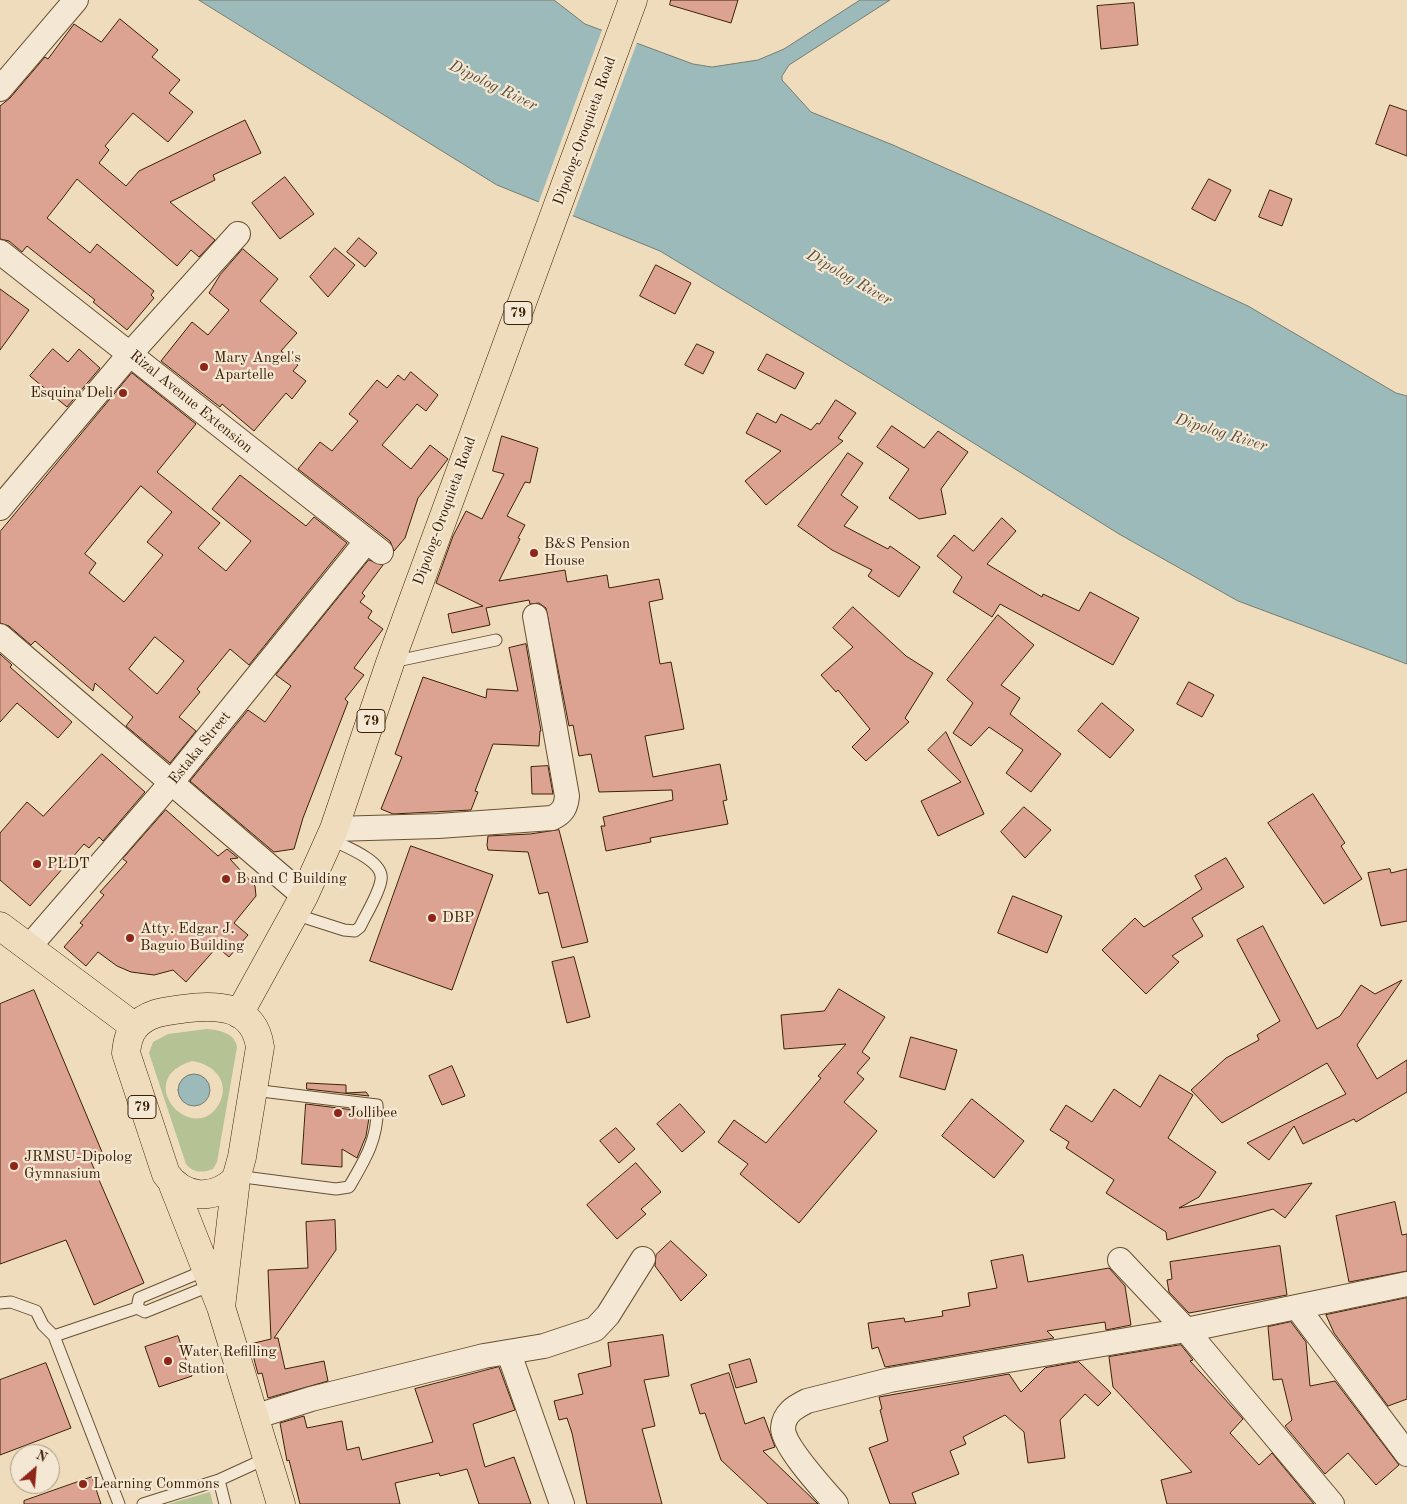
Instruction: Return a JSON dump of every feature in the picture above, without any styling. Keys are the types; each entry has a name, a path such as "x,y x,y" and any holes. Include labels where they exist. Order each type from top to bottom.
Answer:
{"main road":[{"name":"Dipolog-Oroquieta Road","path":"239,1014 299,905 332,834 390,663 633,0"},
{"path":"0,926 135,1027 145,1018 161,1011 206,1006 223,1007 239,1014 250,1022 258,1034 260,1047 253,1090 213,1287"},
{"name":"79","path":"135,1027 128,1038 126,1053 128,1066 166,1174 174,1185"},
{"path":"174,1185 186,1193 198,1195 221,1191 236,1177"},
{"path":"174,1185 213,1287 281,1504"}],"street":[{"path":"0,89 76,0"},
{"path":"0,508 130,354 238,234"},
{"name":"Rizal Avenue Extension","path":"0,252 374,547"},
{"name":"Estaka Street","path":"28,948 172,784 374,547"},
{"path":"332,834 552,818 564,810 566,787 535,616"},
{"path":"0,636 172,784 299,905"},
{"path":"254,1417 311,1399 484,1356 544,1346 594,1329 608,1315 643,1259"},
{"path":"1120,1260 1186,1330 1332,1504"},
{"path":"836,1504 811,1476 784,1437 783,1428 787,1415 794,1407 807,1401 890,1380 1186,1330 1407,1284"},
{"path":"1297,1307 1407,1454"},
{"path":"507,1353 512,1359 562,1504"}],"lane":[{"path":"390,663 496,640"},
{"path":"299,905 344,930 355,931 360,927 382,880 380,871 373,861 332,834"},
{"path":"236,1177 336,1189 349,1187 372,1144 378,1123 377,1105 253,1090"},
{"path":"137,1308 139,1298 213,1287"},
{"path":"54,1336 137,1308 145,1312 213,1287"},
{"path":"0,1304 10,1302 36,1311 43,1326 54,1336 119,1504"},
{"path":"143,1504 220,1480 266,1458"},
{"path":"220,1480 225,1504"}],"green space":[{"path":"212,1029 230,1035 236,1042 237,1047 217,1162 213,1169 202,1172 195,1171 186,1164 149,1053 153,1042 168,1034","holes":["192,1061 200,1063 218,1075 223,1088 219,1104 208,1116 196,1119 183,1115 173,1106 167,1095 167,1082 174,1070"]},
{"path":"210,1492 213,1504 168,1504"}],"water":[{"name":"Dipolog River","path":"199,0 554,0 585,24 693,64 712,67 758,60 784,49 860,0 890,0 789,65 782,76 782,80 811,112 893,145 1031,206 1248,306 1396,393 1407,396 1407,664 1238,601 1119,534 876,382 660,251 497,185"},
{"path":"194,1074 200,1075 205,1079 209,1084 209,1096 205,1101 200,1105 194,1106 188,1105 183,1101 179,1096 178,1090 179,1084 183,1079 188,1075"}],"pier":[{"path":"603,27 638,40 572,218 538,204"}],"building":[{"path":"671,0 738,0 731,23 670,5"},
{"path":"1134,3 1138,45 1101,49 1097,6"},
{"path":"120,19 158,50 152,57 180,80 169,93 193,112 168,142 133,113 105,146 109,150 99,163 126,186 139,171 245,120 261,153 213,175 215,180 170,202 215,240 199,257 191,250 177,266 77,179 47,218 90,253 97,244 154,291 151,295 154,298 127,330 93,302 95,300 27,246 22,252 9,241 0,239 0,106 10,98 45,57 48,59 74,24 101,42"},
{"path":"1390,105 1407,111 1407,156 1376,144"},
{"path":"285,177 314,214 280,239 252,203"},
{"path":"1209,179 1231,190 1215,221 1192,209"},
{"path":"1270,190 1292,199 1282,226 1259,217"},
{"path":"359,238 377,253 365,267 347,252"},
{"path":"335,248 355,265 328,297 310,277"},
{"path":"243,249 278,279 260,301 297,333 281,351 298,365 293,371 306,381 292,399 286,393 254,431 222,404 220,407 161,361 192,322 208,335 229,310 209,293 220,275"},
{"path":"656,265 691,283 675,314 640,296"},
{"path":"0,289 29,310 0,350"},
{"path":"697,344 714,352 703,374 685,365"},
{"path":"53,349 68,362 79,349 100,368 67,407 30,376"},
{"path":"767,354 804,373 795,389 758,370"},
{"path":"411,372 438,395 426,411 417,404 382,445 411,469 430,445 448,459 418,498 405,538 394,551 390,541 298,469 320,442 332,451 358,421 349,414 377,380 387,388 398,375 404,380"},
{"path":"132,373 196,424 157,472 220,523 198,548 226,571 251,541 212,509 240,475 306,526 314,517 347,543 249,665 230,649 197,689 200,692 179,717 196,731 170,763 126,726 133,717 95,683 93,691 35,641 31,645 9,626 0,623 0,532","holes":["141,486 172,512 147,542 163,555 124,602 89,573 96,563 85,554","155,637 184,661 157,694 129,669"]},
{"path":"836,400 856,413 838,438 843,441 766,505 745,481 781,451 746,433 757,413 776,423 781,414 811,430 817,423 819,424"},
{"path":"892,426 924,448 938,431 968,452 941,489 946,514 919,519 889,498 909,469 877,447"},
{"path":"502,436 538,448 530,483 525,482 507,516 525,525 499,581 565,570 567,582 607,575 609,588 659,579 663,599 649,602 660,664 671,662 684,729 645,736 653,777 720,764 727,800 723,801 728,824 650,838 651,842 606,851 601,826 605,826 603,817 673,800 672,790 599,792 591,754 579,756 573,725 569,726 546,608 539,603 530,604 529,600 486,608 490,625 452,633 448,614 483,606 436,583 453,536 466,511 482,519 504,474 493,471"},
{"path":"848,453 863,463 841,495 858,507 844,526 888,549 890,546 920,567 899,597 868,576 872,570 832,550 798,526"},
{"path":"1002,518 1016,531 987,564 1042,597 1043,594 1079,611 1090,592 1139,618 1113,665 1000,604 992,617 953,592 962,577 937,556 954,535 973,551"},
{"path":"369,560 383,565 362,593 365,596 360,602 372,611 368,618 383,629 354,668 364,675 345,699 348,702 303,818 294,849 274,852 190,781 248,710 265,722 291,686 276,675"},
{"path":"853,607 906,656 933,673 905,718 909,722 866,761 852,747 870,729 838,690 836,692 821,675 853,647 833,628"},
{"path":"998,615 1034,645 1001,685 1020,698 1010,714 1061,754 1031,792 1006,773 1023,750 989,727 971,746 953,733 973,703 947,680"},
{"path":"526,644 541,731 539,746 493,744 475,791 478,792 471,810 393,814 381,809 402,757 395,754 423,677 486,698 487,689 518,691 509,648"},
{"path":"0,654 12,665 10,667 72,722 58,738 17,703 0,722"},
{"path":"1189,682 1214,695 1202,717 1177,704"},
{"path":"1102,703 1134,730 1110,758 1078,731"},
{"path":"946,732 984,814 938,836 921,801 961,782 928,750"},
{"path":"102,754 145,792 103,841 99,837 89,848 84,844 30,906 0,880 0,833 27,802 43,816"},
{"path":"548,766 553,794 532,794 531,767"},
{"path":"1313,794 1345,843 1341,846 1362,879 1324,904 1268,823"},
{"path":"1024,807 1051,830 1025,858 1001,832"},
{"path":"166,810 218,856 227,849 238,858 230,859 255,886 256,896 234,923 248,935 229,957 217,947 186,982 173,970 154,975 131,972 117,966 98,952 86,966 64,947 83,925 80,923 104,895 100,892 127,862 123,859"},
{"path":"559,830 588,942 562,948 548,892 539,894 528,852 488,850 487,845 488,836 530,834"},
{"name":"DBP","path":"411,846 493,875 452,990 370,961"},
{"path":"1226,858 1244,887 1192,918 1203,936 1172,956 1179,962 1146,994 1102,950 1135,918 1144,927 1202,889 1195,876"},
{"path":"1390,869 1391,873 1407,869 1407,921 1381,926 1368,873"},
{"path":"1013,896 1062,916 1047,953 998,933"},
{"path":"1263,926 1317,1029 1340,1016 1361,985 1375,994 1402,980 1357,1045 1377,1079 1407,1060 1407,1092 1356,1122 1354,1119 1303,1144 1294,1126 1269,1160 1247,1143 1346,1094 1327,1063 1222,1123 1191,1090 1226,1058 1259,1040 1257,1035 1280,1021 1237,940"},
{"path":"574,957 590,1017 567,1023 552,962"},
{"path":"839,989 885,1017 862,1052 870,1058 857,1073 864,1079 844,1102 877,1131 799,1223 740,1174 748,1164 718,1142 734,1120 766,1143 821,1078 818,1076 846,1044 784,1049 781,1015 824,1011"},
{"path":"34,990 102,1152 89,1157 144,1283 94,1305 66,1240 0,1264 0,1004"},
{"path":"911,1037 957,1050 945,1090 900,1077"},
{"path":"452,1066 465,1096 442,1105 429,1076"},
{"path":"1160,1075 1193,1095 1168,1138 1216,1172 1199,1197 1179,1208 1312,1183 1285,1218 1273,1209 1167,1240 1166,1232 1106,1193 1114,1180 1066,1148 1069,1142 1050,1130 1066,1105 1092,1122 1114,1089 1140,1107"},
{"path":"307,1083 346,1085 346,1093 366,1092 369,1096 307,1089"},
{"path":"972,1099 1024,1141 994,1178 942,1136"},
{"path":"306,1104 370,1112 366,1136 357,1158 342,1149 342,1167 302,1164"},
{"path":"680,1104 705,1132 682,1152 657,1124"},
{"path":"616,1128 635,1149 619,1163 600,1141"},
{"path":"636,1163 661,1192 641,1209 646,1214 617,1239 587,1205"},
{"path":"1395,1202 1402,1235 1407,1234 1407,1271 1349,1282 1336,1216"},
{"path":"335,1220 336,1250 274,1338 278,1338 285,1369 324,1361 328,1381 268,1398 262,1373 258,1374 250,1344 271,1339 268,1270 308,1268 306,1222"},
{"path":"671,1241 707,1275 681,1301 655,1266 656,1255"},
{"path":"1280,1246 1287,1295 1189,1313 1169,1292 1167,1280 1172,1279 1170,1262"},
{"path":"1023,1255 1028,1282 1109,1268 1125,1286 1131,1325 1106,1330 1105,1322 1047,1331 1054,1338 885,1367 878,1347 872,1349 868,1323 904,1318 905,1322 943,1316 942,1311 970,1306 968,1293 997,1288 991,1261"},
{"path":"1407,1298 1407,1399 1388,1406 1334,1333 1326,1315"},
{"path":"1291,1322 1306,1342 1310,1386 1335,1381 1399,1465 1376,1485 1348,1453 1325,1474 1285,1426 1292,1420 1282,1379 1273,1380 1268,1327"},
{"path":"663,1335 669,1376 644,1380 655,1426 642,1429 662,1504 587,1504 572,1433 567,1418 559,1420 554,1401 583,1394 578,1374 611,1366 608,1343"},
{"name":"Water Refilling Station","path":"178,1336 192,1376 159,1387 145,1347"},
{"path":"1181,1345 1193,1360 1190,1361 1243,1419 1230,1433 1259,1465 1272,1453 1314,1504 1167,1504 1161,1480 1192,1472 1113,1387 1109,1357"},
{"path":"750,1359 757,1382 736,1388 729,1365"},
{"path":"1079,1362 1111,1393 1098,1406 1085,1394 1060,1420 1065,1458 1028,1463 1024,1432 1005,1415 963,1437 966,1444 950,1451 959,1474 912,1493 916,1504 890,1504 869,1448 888,1441 880,1410 882,1409 879,1397 1009,1374 1021,1392 1045,1368"},
{"path":"46,1363 71,1428 29,1444 10,1444 10,1451 0,1455 0,1380"},
{"path":"499,1367 515,1410 473,1424 485,1467 514,1457 531,1504 479,1504 467,1469 440,1476 439,1473 395,1483 400,1504 300,1504 289,1460 287,1461 280,1423 304,1416 307,1428 342,1421 347,1450 359,1447 362,1460 433,1442 415,1389"},
{"path":"729,1373 745,1424 764,1417 775,1447 763,1451 818,1504 768,1504 721,1460 705,1413 700,1414 691,1385"},
{"name":"Learning Commons","path":"92,1477 101,1504 24,1504 24,1501 44,1494 60,1494 60,1488"}],"place":[{"name":"Mary Angel's Apartelle","path":"204,367"},
{"name":"Esquina Deli","path":"123,393"},
{"name":"B&S Pension House","path":"534,553"},
{"name":"PLDT","path":"37,864"},
{"name":"B and C Building","path":"226,879"},
{"name":"DBP","path":"432,918"},
{"name":"Atty. Edgar J. Baguio Building","path":"130,938"},
{"name":"Jollibee","path":"338,1113"},
{"name":"JRMSU-Dipolog Gymnasium","path":"14,1166"},
{"name":"Water Refilling Station","path":"168,1361"},
{"name":"Learning Commons","path":"83,1484"}]}
